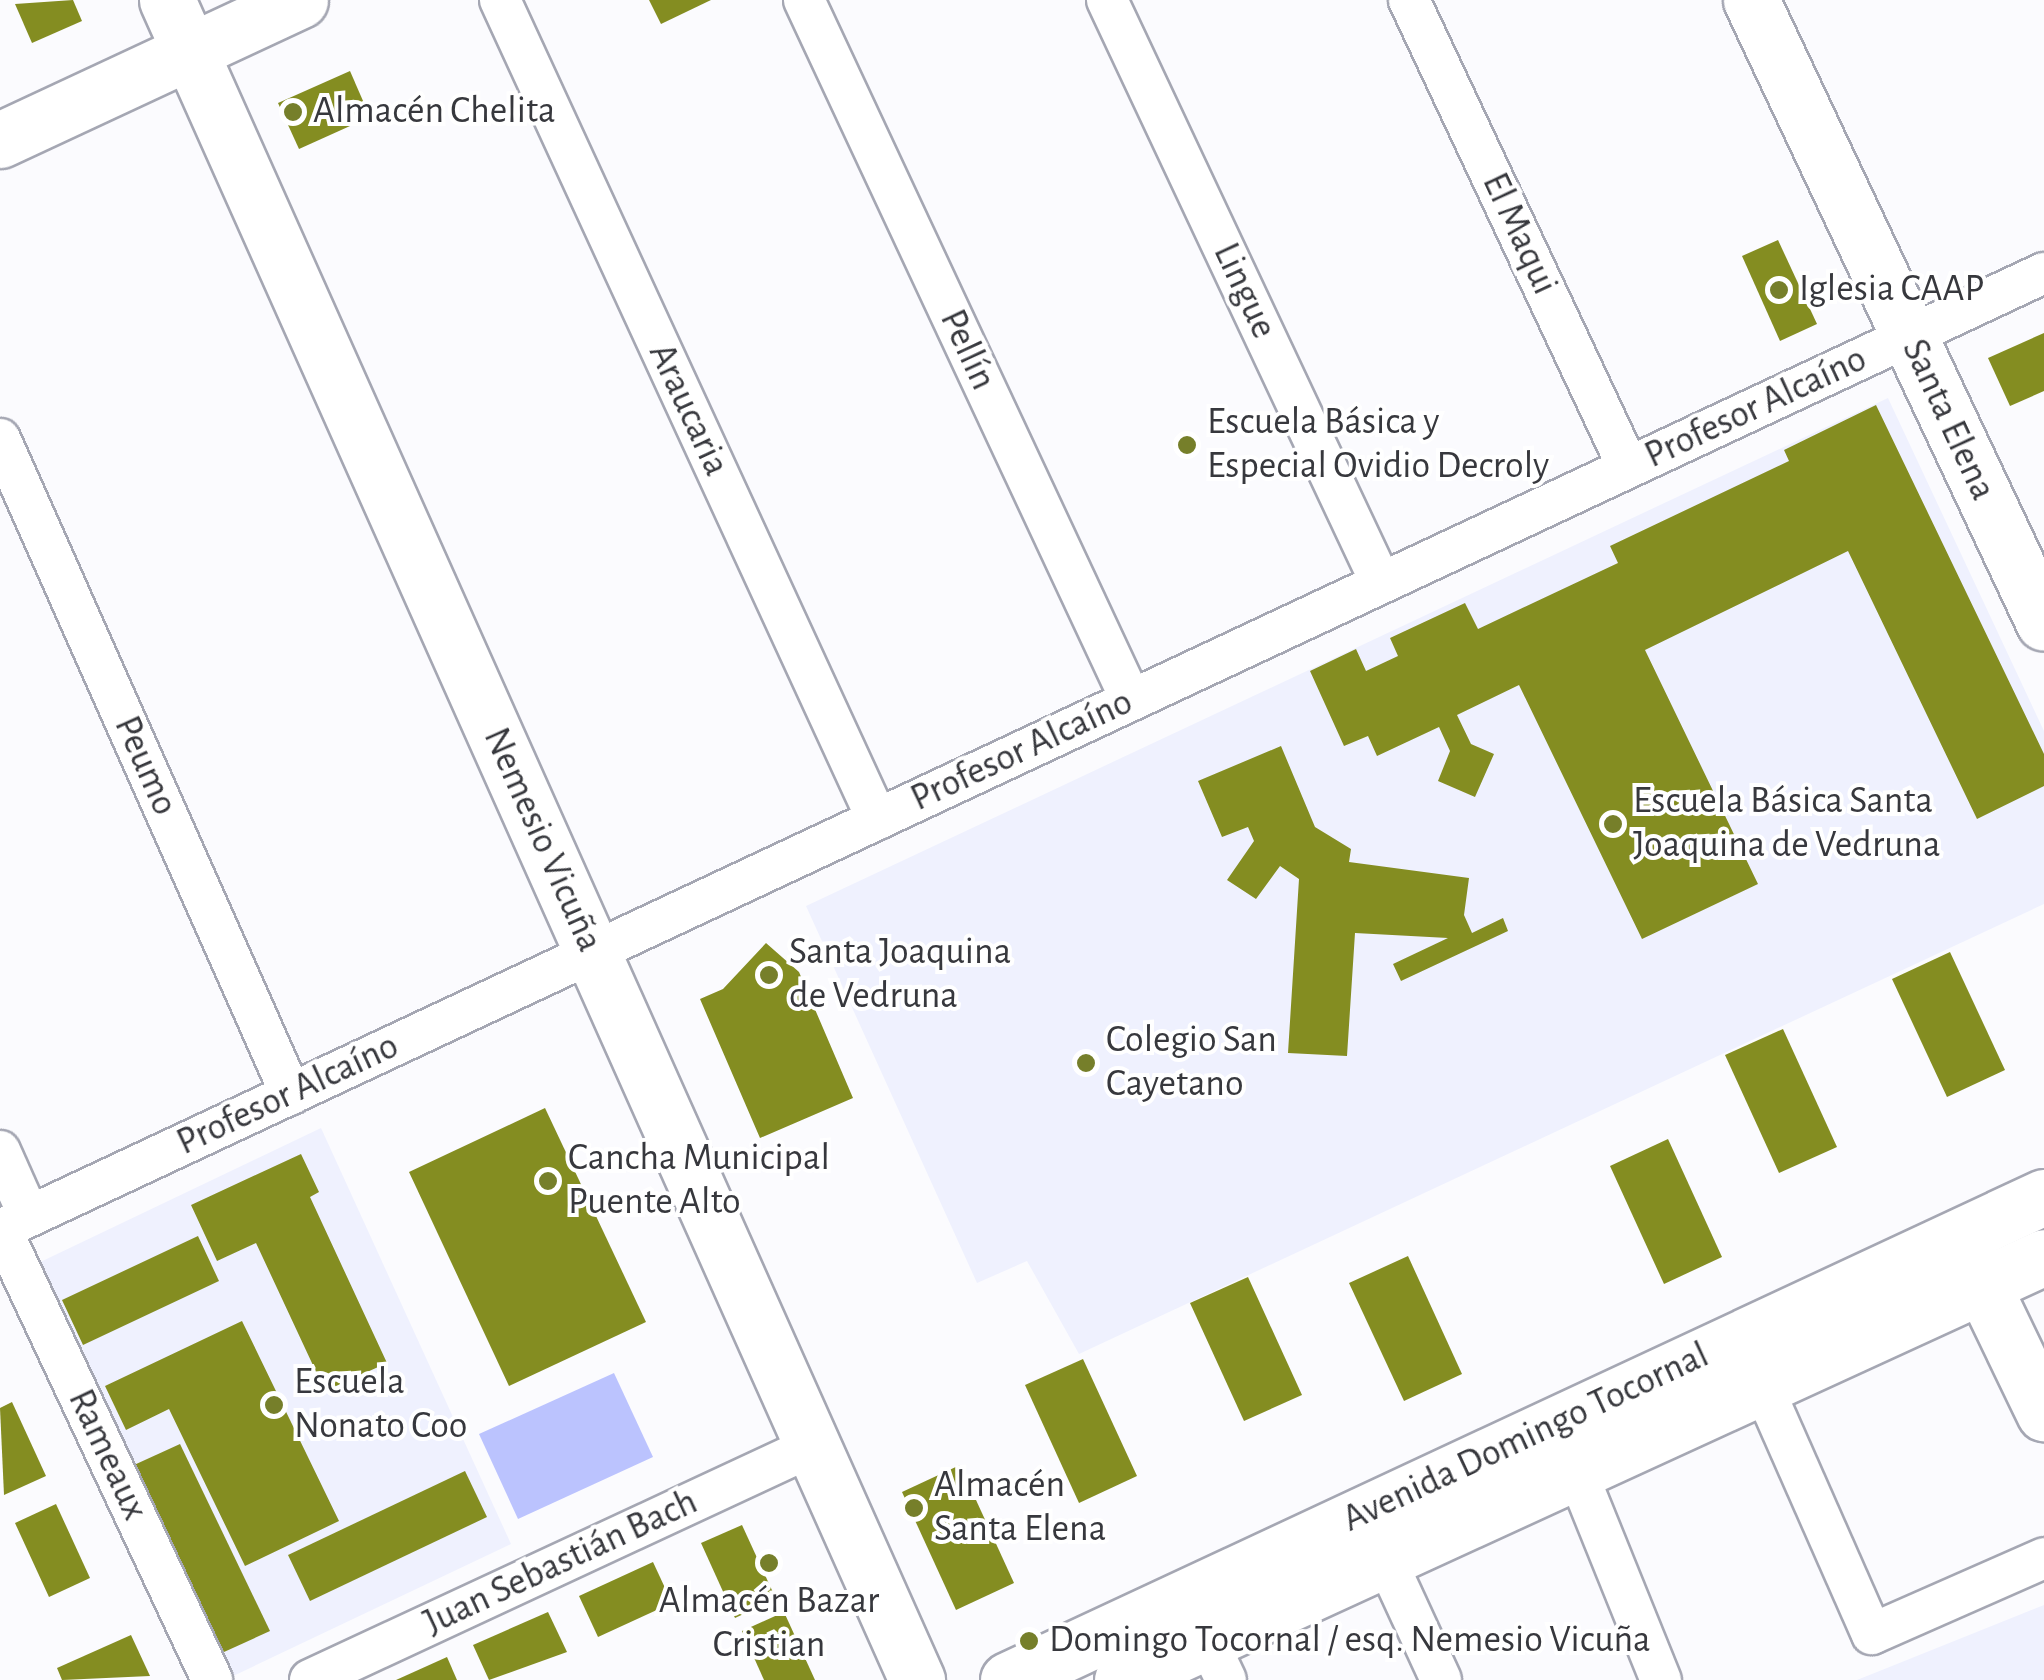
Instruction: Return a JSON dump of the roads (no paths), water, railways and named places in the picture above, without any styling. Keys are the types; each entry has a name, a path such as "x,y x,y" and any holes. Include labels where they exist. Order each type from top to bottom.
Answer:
{"street":[{"name":"Nemesio Vicuña","path":"167,0 916,1680"},
{"path":"0,140 300,0"},
{"name":"Araucaria","path":"500,0 877,819"},
{"name":"Pellín","path":"804,0 1131,700"},
{"name":"Lingue","path":"1107,0 1382,583"},
{"name":"El Maqui","path":"1410,0 1628,467"},
{"name":"Santa Elena","path":"1751,0 2044,623"},
{"name":"Profesor Alcaíno","path":"10,1225 2044,272"},
{"name":"Peumo","path":"0,439 291,1094"},
{"name":"Rameaux","path":"0,1151 10,1225 212,1680"},
{"name":"Avenida Domingo Tocornal","path":"1008,1680 2044,1196"},
{"path":"1960,1236 2044,1413"},
{"name":"Avenida Domingo Tocornal","path":"1122,1680 1216,1660 1385,1558 2044,1257"},
{"path":"1762,1385 1872,1634 2044,1558"},
{"name":"Juan Sebastián Bach","path":"310,1680 813,1446"},
{"path":"1576,1470 1661,1680"},
{"path":"1385,1558 1441,1680"}],"place":[{"name":"Almacén Chelita","path":"293,112"},
{"name":"Iglesia CAAP","path":"1779,290"},
{"name":"Escuela Básica y Especial Ovidio Decroly","path":"1187,445"},
{"name":"Escuela Básica Santa Joaquina de Vedruna","path":"1613,824"},
{"name":"Santa Joaquina de Vedruna","path":"769,975"},
{"name":"Colegio San Cayetano","path":"1086,1063"},
{"name":"Cancha Municipal Puente Alto","path":"548,1181"},
{"name":"Escuela Nonato Coo","path":"274,1405"},
{"name":"Almacén Santa Elena","path":"914,1508"},
{"name":"Almacén Bazar Cristian","path":"769,1563"},
{"name":"Domingo Tocornal / esq. Nemesio Vicuña","path":"1029,1641"}]}
